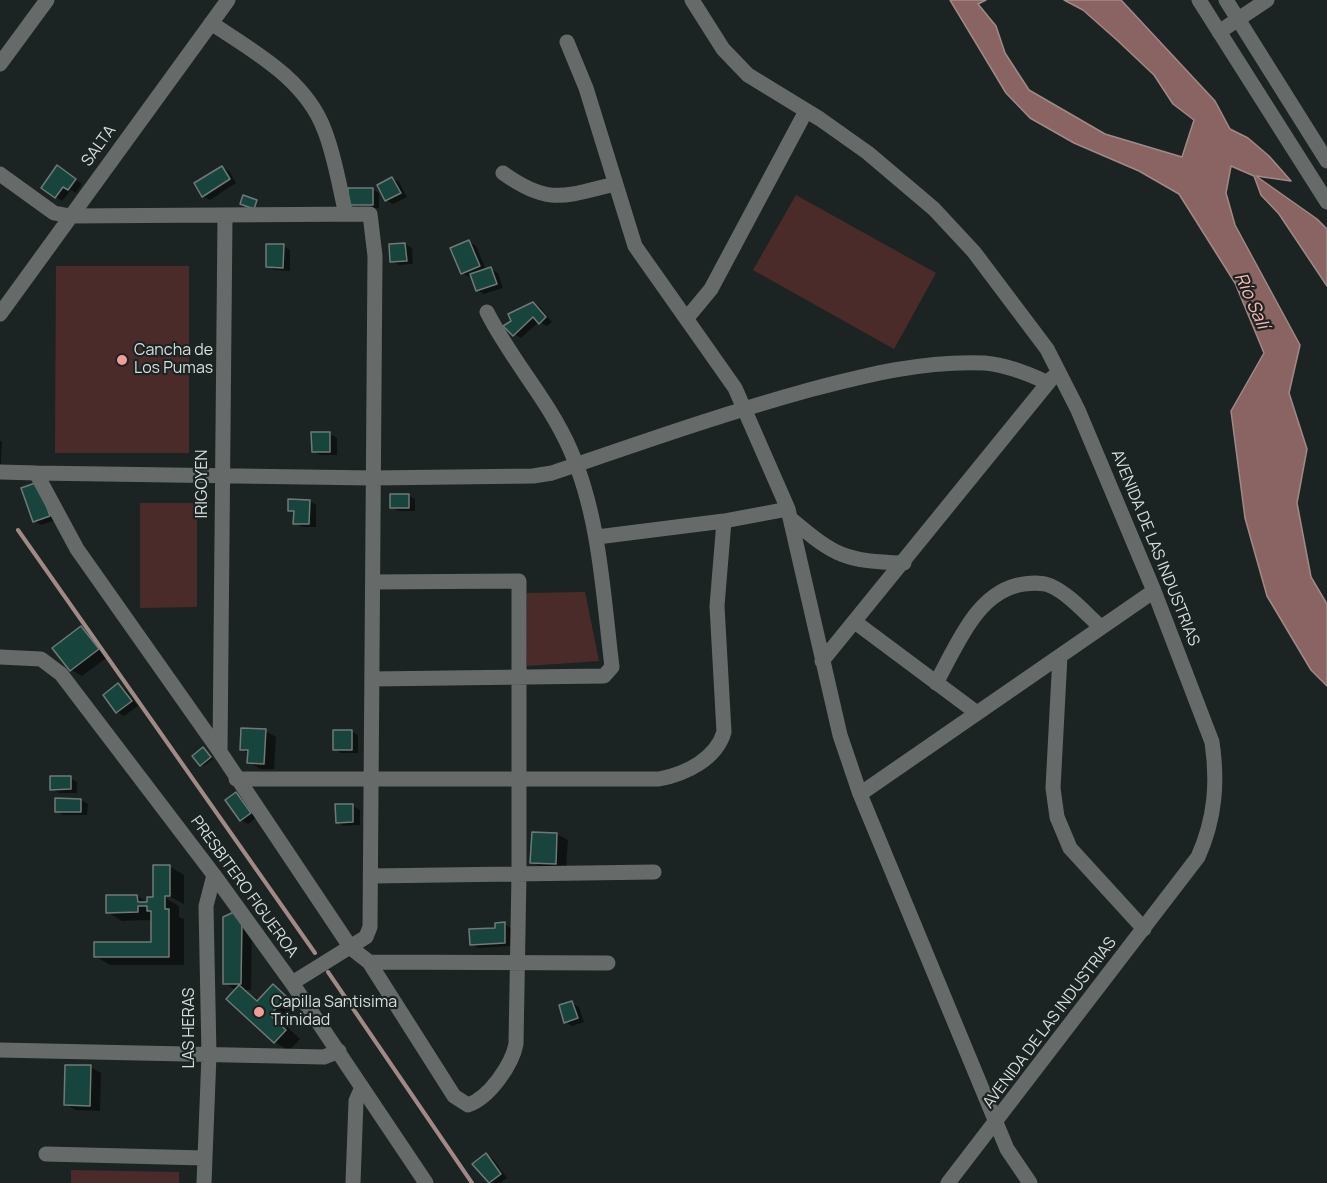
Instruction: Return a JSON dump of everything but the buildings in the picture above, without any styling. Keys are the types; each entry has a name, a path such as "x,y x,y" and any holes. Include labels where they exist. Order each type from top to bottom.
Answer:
{"street":[{"path":"0,63 47,0"},
{"name":"AVENIDA DE LAS INDUSTRIAS","path":"692,0 723,49 748,75 868,153 934,209 1012,299 1047,349 1078,410 1154,591 1212,742 1215,784 1213,813 1198,857 948,1183"},
{"path":"1199,0 1327,202"},
{"path":"1226,0 1327,161"},
{"path":"1219,32 1267,0"},
{"name":"SALTA","path":"0,314 211,23 220,3"},
{"path":"211,23 276,67 302,92 325,129 346,214"},
{"path":"567,42 586,88 635,246 735,388 789,514 840,735 860,794 996,1123 1015,1164 1030,1183"},
{"path":"687,318 711,290 806,111"},
{"path":"503,173 526,190 544,196 565,196 615,183"},
{"path":"0,174 54,213 70,216 225,217 370,214 375,256 372,478 373,779 370,927 366,937 351,948 292,983"},
{"name":"IRIGOYEN","path":"220,752 225,217"},
{"path":"372,679 604,676 612,667 597,537 576,465 540,393 487,312"},
{"path":"0,472 221,477 533,476 552,473 744,408 872,374 933,366 986,363 1013,369 1046,382"},
{"path":"822,661 904,563 1046,382 1059,372"},
{"path":"36,473 77,549 220,752 351,948 369,962 454,1096 468,1105 477,1102 486,1093 514,1053 519,874 519,581 373,582"},
{"path":"597,537 789,514 829,549 844,557 904,563"},
{"path":"236,779 518,777 659,779 677,776 689,770 720,745 724,732 717,606 724,521"},
{"path":"936,683 972,619 986,602 1013,585 1037,582 1052,586 1101,627"},
{"path":"860,794 1154,591"},
{"path":"855,622 977,713"},
{"path":"1060,656 1053,788 1057,817 1070,848 1144,929"},
{"name":"PRESBITERO FIGUEROA","path":"0,657 41,659 62,674 214,875 292,983 426,1183"},
{"path":"372,876 654,872"},
{"name":"LAS HERAS","path":"204,1183 209,1055 206,906 214,875"},
{"path":"369,962 608,963"},
{"path":"0,1050 324,1058 339,1051"},
{"path":"353,1183 356,1101 362,1087"},
{"path":"46,1154 204,1158"}],"shaded area":[{"path":"796,195 936,273 894,349 753,270"},
{"name":"Cancha de Los Pumas","path":"56,266 189,266 189,453 55,453"},
{"path":"140,503 197,503 197,607 140,608"},
{"path":"585,592 599,661 527,666 527,593"},
{"path":"71,1170 179,1172 179,1183 71,1183"}],"water":[{"name":"Río Salí","path":"950,0 986,0 978,4 996,26 1005,53 1029,90 1105,134 1182,157 1194,120 1173,104 1154,75 1118,41 1083,10 1064,0 1121,0 1215,101 1230,129 1248,138 1269,156 1291,181 1256,176 1317,219 1327,229 1327,286 1279,214 1261,195 1254,176 1231,166 1226,193 1235,225 1300,345 1289,393 1307,449 1297,503 1311,577 1327,604 1327,686 1311,670 1267,596 1245,518 1231,411 1264,353 1235,283 1179,194 1139,171 1074,143 1030,118 1006,93"}],"waterway":[{"path":"18,530 315,953"},
{"path":"328,972 472,1183"}],"place":[{"name":"Cancha de Los Pumas","path":"122,360"},
{"name":"Capilla Santisima Trinidad","path":"259,1012"}]}
